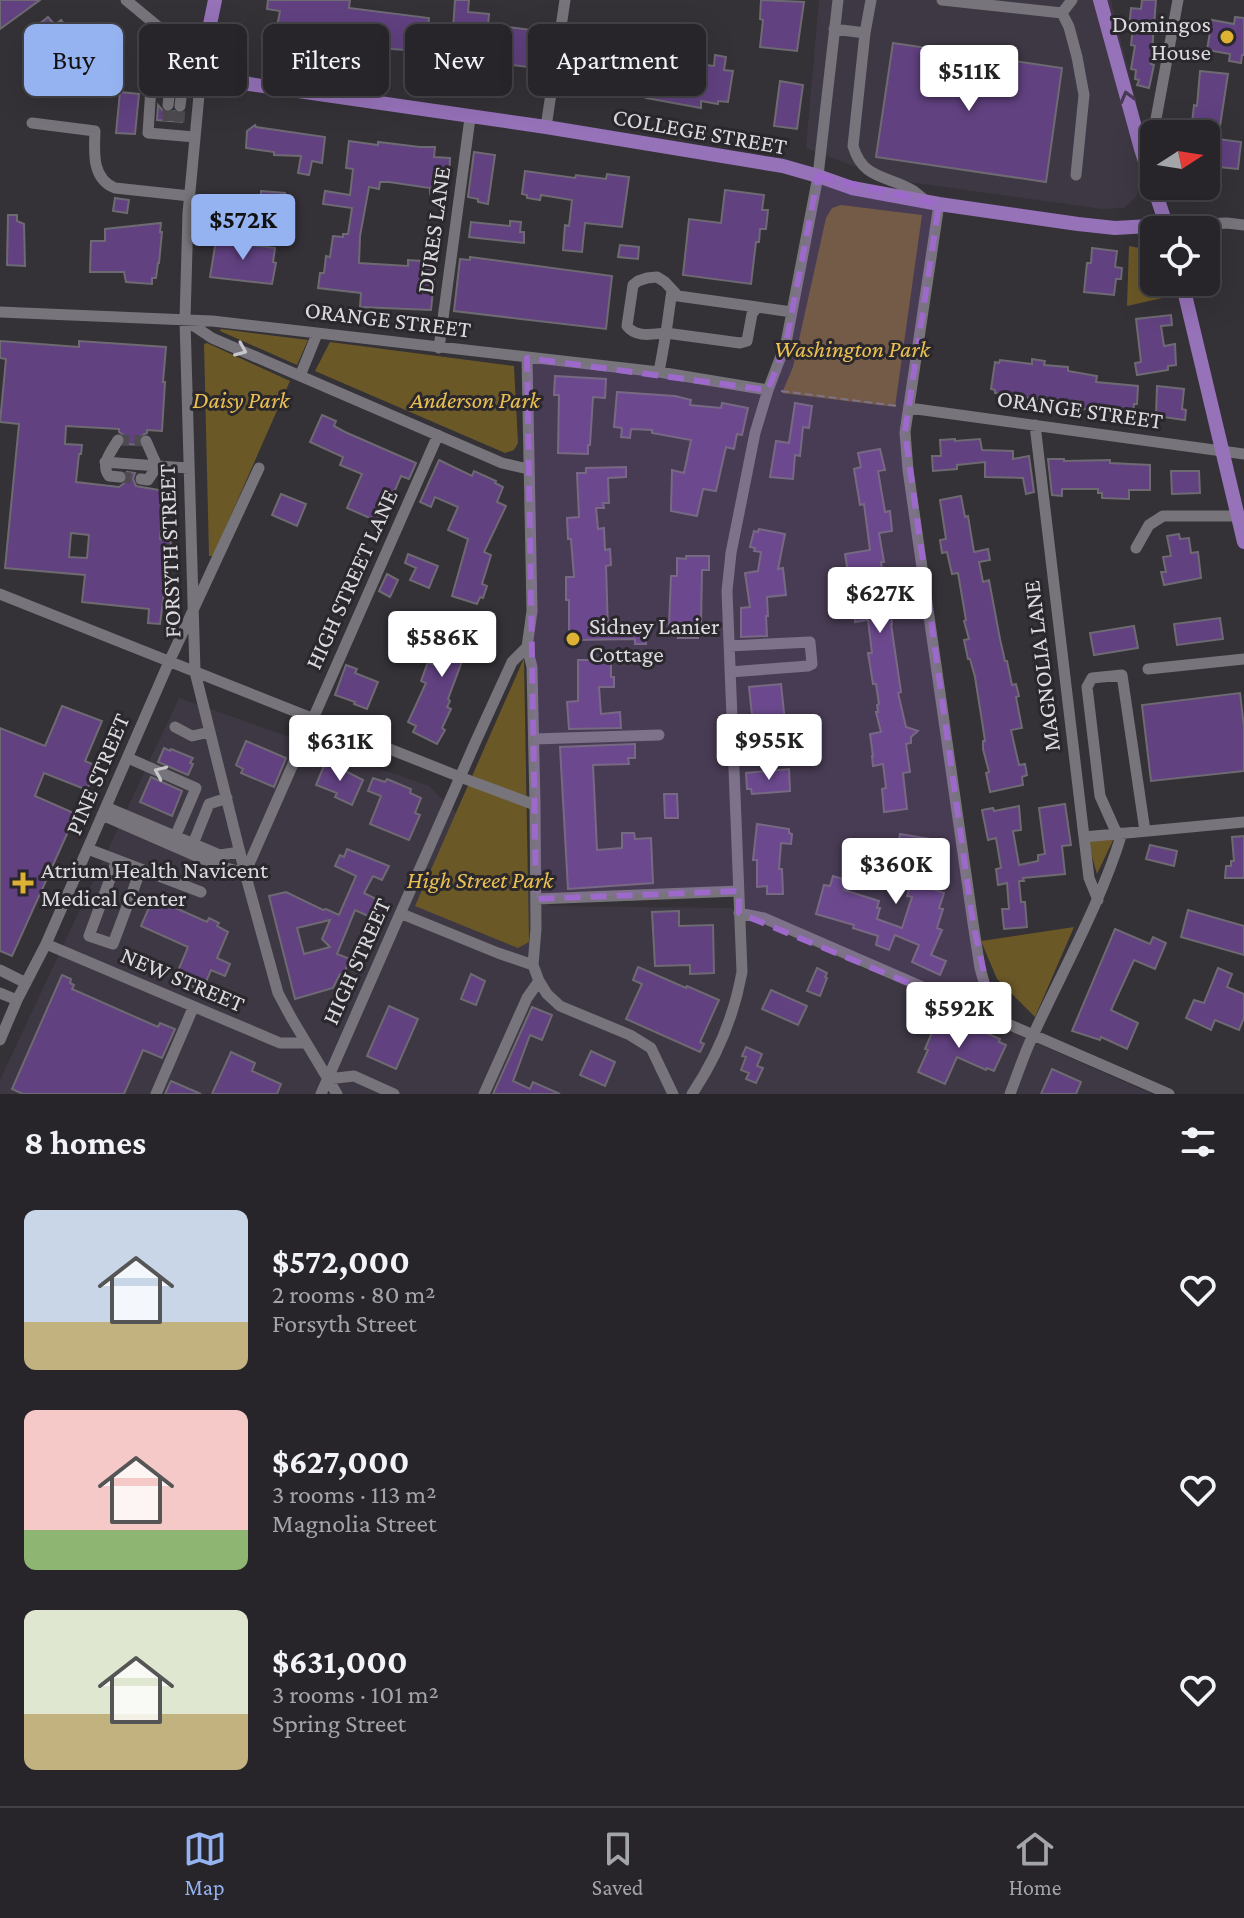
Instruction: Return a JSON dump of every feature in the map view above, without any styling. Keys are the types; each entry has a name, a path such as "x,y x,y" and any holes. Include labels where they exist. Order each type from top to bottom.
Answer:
{"main road":[{"name":"FORSYTH STREET","path":"210,24 215,0"},
{"path":"1100,0 1140,145"},
{"name":"COLLEGE STREET","path":"247,83 546,127 783,166 852,188 933,203 1091,226 1140,228"},
{"path":"1185,296 1244,542"}],"street":[{"name":"COLLEGE STREET","path":"126,0 154,24"},
{"path":"546,127 565,0"},
{"path":"692,1094 708,1071 720,1044 742,972 727,591 731,553 755,433 786,343 818,176 838,0"},
{"path":"871,0 853,146 857,159 869,171 911,189 933,203 905,432 975,938 994,1018"},
{"path":"942,0 1062,13"},
{"path":"1062,13 1072,0"},
{"path":"1156,120 1178,0"},
{"path":"1062,13 1069,27 1084,95 1076,175"},
{"path":"834,29 865,33"},
{"path":"150,96 148,133 195,137"},
{"path":"172,96 174,106"},
{"name":"FORSYTH STREET","path":"199,96 190,196 185,320 195,672 278,993 337,1094"},
{"name":"DURES LANE","path":"439,348 470,118"},
{"path":"172,135 173,121"},
{"path":"32,123 95,131 94,152 99,176 105,184 115,188 190,196"},
{"name":"COLLEGE STREET","path":"1220,224 1244,225"},
{"path":"757,307 752,314 747,341 740,343 666,333 640,335 627,326 633,285 657,277 678,296 757,307 792,312"},
{"path":"659,372 672,290"},
{"name":"ORANGE STREET","path":"0,312 212,321 659,372 768,390"},
{"path":"185,320 212,338 502,463 528,469"},
{"path":"300,376 317,334"},
{"name":"HIGH STREET","path":"527,358 532,611 527,647 532,667 536,899 533,965"},
{"name":"ORANGE STREET","path":"909,408 1244,454"},
{"name":"MAGNOLIA LANE","path":"1035,425 1089,878 1098,900"},
{"name":"HIGH STREET LANE","path":"245,873 438,435"},
{"path":"118,440 105,462 105,470 109,476 120,477"},
{"path":"146,441 157,466"},
{"path":"105,462 189,468"},
{"path":"141,479 148,480 157,466"},
{"path":"193,613 259,468"},
{"path":"1136,548 1149,525 1163,516 1238,516"},
{"path":"0,594 535,805"},
{"name":"PINE STREET","path":"1,1032 46,944 193,613"},
{"path":"729,646 810,642 812,664 730,672"},
{"name":"HIGH STREET","path":"321,1094 512,662 527,647"},
{"path":"1148,669 1244,659"},
{"path":"1010,1094 1033,1035 1098,900 1120,834 1100,796 1087,687 1092,678 1122,675 1145,831"},
{"path":"175,727 192,736 210,732"},
{"path":"534,739 659,735"},
{"path":"128,758 196,788 175,837"},
{"path":"193,844 209,804 227,798"},
{"path":"104,811 219,866 245,873"},
{"path":"104,811 220,855 240,852"},
{"path":"1084,837 1244,822"},
{"path":"88,849 201,892"},
{"path":"117,860 89,936 113,944 141,869"},
{"path":"536,899 739,891"},
{"path":"739,913 764,918 1169,1094"},
{"path":"402,914 533,965 547,994 560,1006 630,1035 651,1048 673,1094"},
{"name":"NEW STREET","path":"46,944 280,1043 306,1043"},
{"path":"0,970 26,983"},
{"path":"484,1094 527,998 539,981"},
{"path":"0,993 17,1000"},
{"path":"156,1094 193,1008"},
{"path":"328,1079 354,1076 394,1094"}],"path":[{"path":"768,390 909,408"}],"highlighted area":[{"path":"818,176 939,204 905,432 973,923 994,1018 739,913 739,891 536,899 527,358 768,390 786,343"}],"shaded area":[{"path":"819,0 1111,0 1141,120 1137,196 1124,208 1102,209 888,179 806,148"},
{"path":"179,698 429,786 550,906 731,908 1152,1094 0,1094 0,1080"}],"green space":[{"name":"Washington Park","path":"841,205 922,215 895,407 782,393 793,367 826,218 832,208"},
{"path":"1129,246 1140,248 1140,296 1171,296 1127,306"},
{"path":"221,329 308,340 297,365"},
{"name":"Anderson Park","path":"330,342 514,366 518,443 514,450 505,453 315,371"},
{"name":"Daisy Park","path":"204,344 290,381 213,556 209,556"},
{"name":"High Street Park","path":"524,658 529,942 518,948 415,906"},
{"path":"1115,836 1097,874 1087,839"},
{"path":"1074,927 1035,1017 997,979 981,941"}],"building":[{"path":"0,0 40,0 0,29"},
{"path":"268,0 350,0 349,8 429,18 428,24 405,24 405,50 389,49 389,24 278,24 280,11 267,9"},
{"path":"455,0 469,0 468,12 489,14 488,24 453,24"},
{"path":"761,0 804,2 797,51 760,47 763,20 760,19"},
{"path":"1142,0 1156,0 1151,64 1154,65 1149,88 1137,85 1136,70 1131,69 1135,46 1131,45 1133,28 1129,28 1131,8 1141,9"},
{"path":"48,17 54,24 39,24"},
{"name":"Domingos House","path":"1235,17 1244,18 1244,55 1241,63 1229,61 1230,54 1207,50 1212,20 1234,24"},
{"path":"512,28 528,30 528,67 512,65"},
{"path":"893,43 1062,68 1046,182 876,157"},
{"path":"715,55 726,57 724,70 733,71 728,102 701,101 701,108 646,98 706,96 706,65 714,66"},
{"path":"1200,71 1228,74 1220,126 1220,120 1192,120 1194,105 1197,106"},
{"path":"780,81 803,85 797,129 774,126"},
{"path":"123,92 139,94 135,134 116,133 120,96 123,96"},
{"path":"158,105 164,112 182,114 182,122 157,120"},
{"path":"255,125 325,137 322,163 312,161 309,175 298,173 301,156 274,155 274,152 246,148 247,131"},
{"path":"1220,139 1241,142 1238,169 1220,167"},
{"path":"349,141 435,147 434,157 450,158 449,182 441,182 440,194 430,194 430,188 389,182 380,182 379,189 369,187 360,236 359,263 408,266 408,260 422,261 421,268 432,269 431,310 360,307 361,293 318,288 326,256 330,257 333,236 348,234 352,208 323,204 325,191 350,195 353,169 346,168"},
{"path":"474,152 495,155 488,204 468,197"},
{"path":"525,171 575,178 576,175 606,179 607,174 629,177 622,227 585,223 582,252 563,250 565,225 569,226 572,200 541,195 540,200 527,198 522,194"},
{"path":"725,190 764,195 762,210 768,210 766,229 760,229 759,242 756,242 751,284 683,275 689,219 721,223"},
{"path":"261,191 285,193 284,208 260,206"},
{"path":"115,198 129,200 127,213 113,211"},
{"path":"8,215 17,215 17,221 24,224 25,266 7,265"},
{"path":"510,221 521,222 520,232 524,232 524,243 469,237 471,222 510,226"},
{"path":"161,223 159,263 152,284 126,282 124,272 90,272 91,241 105,241 105,229"},
{"path":"216,240 275,248 272,284 210,277"},
{"path":"620,245 639,247 638,259 618,257"},
{"path":"1092,248 1117,251 1115,267 1122,268 1121,279 1116,279 1114,295 1084,292"},
{"path":"470,257 612,276 606,329 454,311 460,259 470,260"},
{"path":"1171,315 1172,325 1161,326 1164,346 1175,344 1176,365 1168,366 1168,370 1137,375 1135,363 1141,362 1136,319"},
{"path":"0,341 79,347 79,341 166,347 162,431 147,430 139,437 139,445 125,444 126,437 119,429 66,426 65,444 82,445 76,482 119,487 127,481 127,472 135,473 133,479 136,486 165,491 160,539 171,541 160,624 148,623 149,609 82,602 85,575 5,568 19,424 0,422 6,359 0,358","holes":["71,533 89,535 87,558 69,557"]},
{"path":"1032,359 1045,361 1044,365 1068,367 1068,371 1097,376 1096,382 1138,386 1133,414 1078,408 1079,401 1043,400 995,393 991,389 995,362 1032,364"},
{"path":"555,376 606,379 605,398 593,397 588,454 558,453 559,395 554,395"},
{"path":"1157,386 1184,389 1182,409 1186,410 1185,420 1156,416"},
{"path":"617,392 675,396 691,400 690,405 721,408 722,403 748,408 742,435 737,434 734,449 726,447 716,491 703,489 697,516 671,511 672,470 684,473 691,440 652,433 652,430 631,429 630,438 621,437 622,428 614,427"},
{"path":"795,403 812,406 809,428 803,427 800,456 795,455 793,479 770,477 776,441 789,443"},
{"path":"322,415 336,421 334,426 345,432 416,463 409,479 401,476 381,523 347,508 362,474 340,465 343,457 310,442"},
{"path":"980,439 982,450 1013,451 1013,459 1029,456 1034,492 1026,494 1023,478 985,477 985,462 933,471 932,456 941,456 940,440"},
{"path":"880,449 885,470 878,471 885,512 890,511 892,531 879,533 884,562 881,562 887,605 890,605 901,692 898,693 906,727 918,731 911,737 911,743 906,744 910,772 903,773 907,809 884,812 882,789 886,788 883,764 873,766 870,734 881,732 876,712 879,704 876,684 873,684 868,653 872,653 868,620 855,622 854,610 860,609 857,589 848,590 845,554 870,550 864,504 860,505 854,469 861,467 858,453"},
{"path":"1048,459 1110,460 1110,463 1150,465 1150,490 1129,490 1129,499 1102,498 1098,489 1062,489 1062,496 1052,495"},
{"path":"439,460 472,476 474,471 503,487 497,502 506,506 484,552 491,555 482,584 487,586 477,604 452,596 468,539 448,530 458,507 435,497 431,507 420,502"},
{"path":"626,467 626,477 608,478 609,503 603,503 604,508 596,508 598,529 604,528 605,550 610,549 611,565 606,566 608,630 634,630 634,625 646,625 646,644 635,644 635,639 575,640 569,638 566,577 574,577 567,518 579,517 577,473 586,473 586,468"},
{"path":"1171,471 1199,471 1200,493 1172,494"},
{"path":"281,494 306,504 297,526 272,515"},
{"path":"961,496 974,552 988,549 990,560 979,562 983,582 989,580 1005,661 1012,685 1016,684 1019,696 1016,697 1022,728 1011,730 1019,765 1025,764 1027,775 1022,777 1023,785 990,792 975,677 964,640 969,639 958,573 952,574 947,552 942,553 940,540 946,539 940,500"},
{"path":"759,529 785,534 778,569 783,568 786,595 767,597 767,636 741,637 741,608 750,607 745,573 758,571 761,552 750,547 754,531 758,532"},
{"path":"1179,534 1180,539 1189,538 1191,553 1198,552 1201,578 1164,585 1161,572 1166,572 1163,557 1171,556 1167,536"},
{"path":"408,554 438,566 429,588 410,580 416,568 405,563"},
{"path":"686,556 709,556 709,570 702,570 698,638 678,638 674,634 674,625 669,625 671,576 677,576 677,558 686,559"},
{"path":"387,574 398,580 390,597 379,591"},
{"path":"458,617 479,625 448,699 447,707 451,709 437,744 413,732 416,726 408,722 426,683 421,681 428,662 437,666 443,648 430,643 434,633 441,636 445,626 450,628"},
{"path":"1220,618 1223,639 1177,645 1174,624"},
{"path":"1134,626 1138,648 1094,655 1090,633"},
{"path":"578,660 611,660 614,687 599,687 601,714 620,712 621,728 569,729 567,702 578,701"},
{"path":"346,665 357,669 355,673 378,682 367,709 335,695"},
{"path":"781,684 788,734 751,737 750,724 753,724 749,687"},
{"path":"1240,693 1244,771 1151,781 1142,705"},
{"name":"Atrium Health Navicent Medical Center","path":"62,706 102,721 85,761 97,766 87,790 44,773 35,796 76,814 12,956 0,951 0,728 45,746"},
{"path":"246,741 286,758 274,787 241,773 243,769 236,765"},
{"path":"635,744 635,758 628,758 629,764 593,765 597,850 622,848 622,833 634,833 635,839 651,838 653,883 568,889 560,747"},
{"path":"164,748 193,758 188,775 158,762"},
{"path":"326,761 363,780 352,805 335,797 337,793 316,785"},
{"path":"789,769 790,791 752,794 751,789 747,789 746,773"},
{"path":"151,777 182,791 172,816 140,802"},
{"path":"373,778 385,782 387,779 411,789 410,793 421,798 415,813 420,815 409,840 370,824 381,796 368,791"},
{"path":"664,794 677,794 678,818 665,818"},
{"path":"1065,804 1071,845 1062,846 1065,874 1019,881 1027,927 1004,929 1002,909 1009,909 1007,883 998,885 996,869 1001,868 996,838 988,840 982,810 1019,806 1021,830 1013,831 1019,865 1038,861 1038,855 1045,854 1039,808"},
{"path":"757,824 789,829 792,834 791,844 781,843 779,869 782,869 783,894 767,894 767,886 757,887 757,860 753,860"},
{"path":"900,834 931,839 929,853 935,854 930,888 944,893 937,928 942,930 931,955 946,961 940,975 912,962 919,945 895,935 889,950 876,945 878,936 816,914 824,885 830,886 833,876 846,880 844,890 879,901 877,919 902,928 912,897 907,896 913,876 901,875 903,855 897,854"},
{"path":"1244,836 1244,878 1225,878 1226,866 1231,866 1231,861 1234,861 1232,837"},
{"path":"1150,845 1177,851 1174,866 1146,859"},
{"path":"347,849 389,866 382,880 373,876 364,893 376,899 368,916 355,910 337,954 350,959 343,976 340,974 333,988 295,999 269,896 286,892 339,915 356,876 335,866 340,855 344,857","holes":["330,920 322,939 330,947 304,954 297,928"]},
{"path":"153,898 207,922 209,918 228,932 217,958 230,964 225,976 211,970 202,991 187,984 190,976 178,971 188,947 141,926"},
{"path":"1188,910 1244,926 1244,955 1181,937"},
{"path":"679,911 679,926 713,925 714,973 690,974 690,965 655,966 652,912"},
{"path":"1115,929 1150,944 1153,937 1166,943 1155,969 1134,960 1111,1010 1138,1023 1127,1049 1101,1037 1100,1040 1072,1031"},
{"path":"638,967 719,1000 700,1042 704,1044 700,1052 626,1019 642,984 633,980"},
{"path":"817,968 827,973 820,996 807,991"},
{"path":"1218,968 1232,974 1227,987 1244,994 1244,1018 1239,1030 1215,1020 1211,1030 1186,1018 1194,1000 1204,1003"},
{"path":"471,974 485,981 476,1005 461,999"},
{"path":"62,975 71,979 72,989 158,1027 160,1023 175,1029 162,1058 143,1050 124,1094 23,1094 12,1089"},
{"path":"771,990 807,1006 798,1025 762,1009"},
{"path":"389,1006 418,1019 396,1069 367,1056"},
{"path":"532,1007 552,1015 542,1040 530,1035 513,1081 530,1089 533,1082 560,1094 493,1094"},
{"path":"939,1016 967,1032 975,1028 1006,1045 994,1071 957,1057 945,1084 918,1072"},
{"path":"746,1047 762,1054 757,1066 763,1068 756,1083 746,1079 749,1073 741,1070"},
{"path":"591,1051 615,1062 605,1086 580,1075"},
{"path":"231,1052 255,1063 252,1071 281,1084 277,1094 212,1094"},
{"path":"1052,1069 1081,1082 1076,1094 1041,1094"},
{"path":"171,1081 201,1094 165,1094"}],"tunnel":[{"path":"168,105 168,121"},
{"path":"179,122 180,106"},
{"path":"118,440 146,441"},
{"path":"120,477 141,479"}],"place":[{"name":"Domingos House","path":"1227,37"},
{"name":"Sidney Lanier Cottage","path":"573,639"},
{"name":"Atrium Health Navicent Medical Center","path":"23,883"}]}
